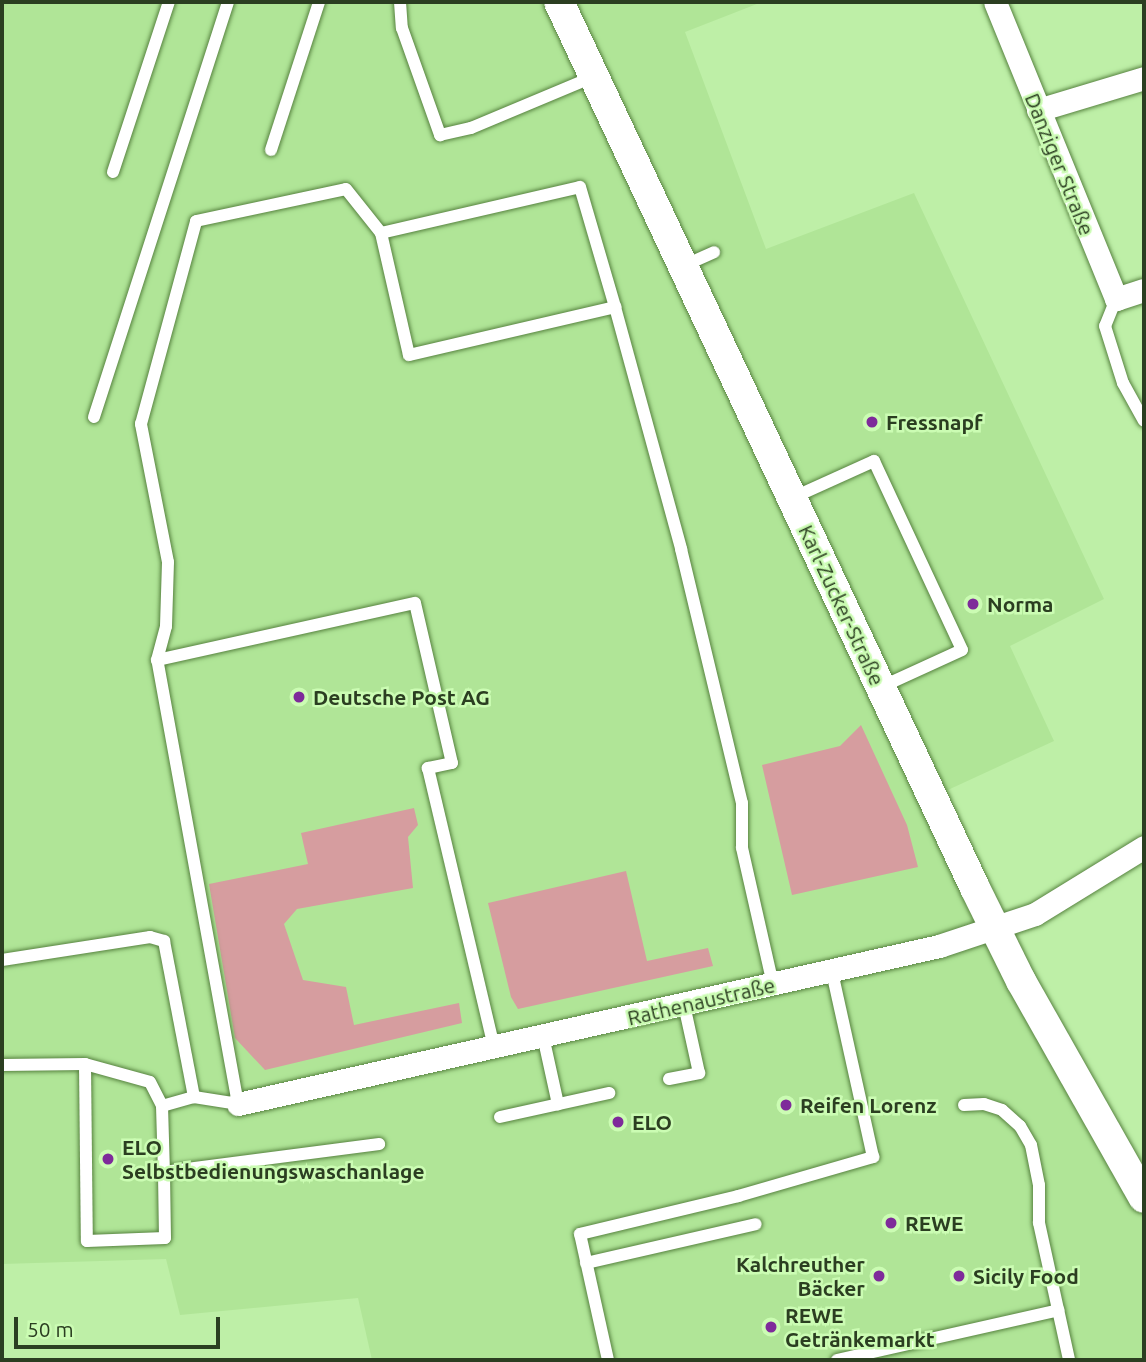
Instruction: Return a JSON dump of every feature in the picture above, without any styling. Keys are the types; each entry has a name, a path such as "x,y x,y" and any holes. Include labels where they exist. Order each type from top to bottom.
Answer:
{"street":[{"name":"Karl-Zucker-Straße","path":"559,2 995,929 1144,1198"},
{"name":"Danziger Straße","path":"995,2 1116,299"},
{"path":"1038,110 1144,78"},
{"path":"1116,299 1144,290"},
{"name":"Rathenaustraße","path":"238,1104 832,972 995,929 1035,914 1144,847"}],"lane":[{"path":"113,172 169,2"},
{"path":"94,417 228,2"},
{"path":"271,150 319,2"},
{"path":"400,2 402,28 440,135 471,128 594,77"},
{"path":"381,233 580,187 681,549 741,803 742,848 773,985"},
{"path":"162,1106 194,1097 238,1104 157,660 166,626 168,562 141,424 196,221 346,189 381,233 410,355 615,307"},
{"path":"682,266 713,253"},
{"path":"1116,299 1105,326 1123,383 1144,421"},
{"path":"792,498 874,461 899,514 962,650 880,687"},
{"path":"157,660 415,603 452,763 428,768 494,1047"},
{"path":"2,960 150,937 163,941 194,1097"},
{"path":"608,1360 580,1234 738,1196 873,1157 832,972"},
{"path":"669,1079 699,1073 684,1005"},
{"path":"543,1036 558,1104"},
{"path":"2,1065 85,1064 150,1082 162,1106 165,1238 87,1241 85,1064"},
{"path":"500,1117 609,1093"},
{"path":"964,1105 984,1104 1002,1110 1020,1126 1031,1144 1040,1185 1038,1223 1069,1360"},
{"path":"164,1172 379,1144"},
{"path":"586,1263 756,1224"},
{"path":"837,1360 1058,1310"}],"shaded area":[{"path":"2,2 762,2 685,32 766,249 914,193 1104,599 1010,646 1054,741 924,801 1144,1209 1144,1360 372,1360 358,1298 180,1315 166,1259 2,1264"},
{"path":"861,725 907,825 918,867 792,895 762,765 840,746"},
{"path":"414,808 418,825 408,837 413,888 297,909 284,924 303,980 346,987 354,1025 459,1003 462,1023 265,1070 235,1038 209,884 308,864 301,833"},
{"path":"626,871 647,961 708,948 713,966 518,1009 511,997 488,903"}],"place":[{"name":"Fressnapf","path":"872,422"},
{"name":"Norma","path":"973,604"},
{"name":"Deutsche Post AG","path":"299,697"},
{"name":"Reifen Lorenz","path":"786,1105"},
{"name":"ELO","path":"618,1122"},
{"name":"ELO Selbstbedienungswaschanlage","path":"108,1159"},
{"name":"REWE","path":"891,1223"},
{"name":"Kalchreuther Bäcker","path":"879,1276"},
{"name":"Sicily Food","path":"959,1276"},
{"name":"REWE Getränkemarkt","path":"771,1327"}]}
